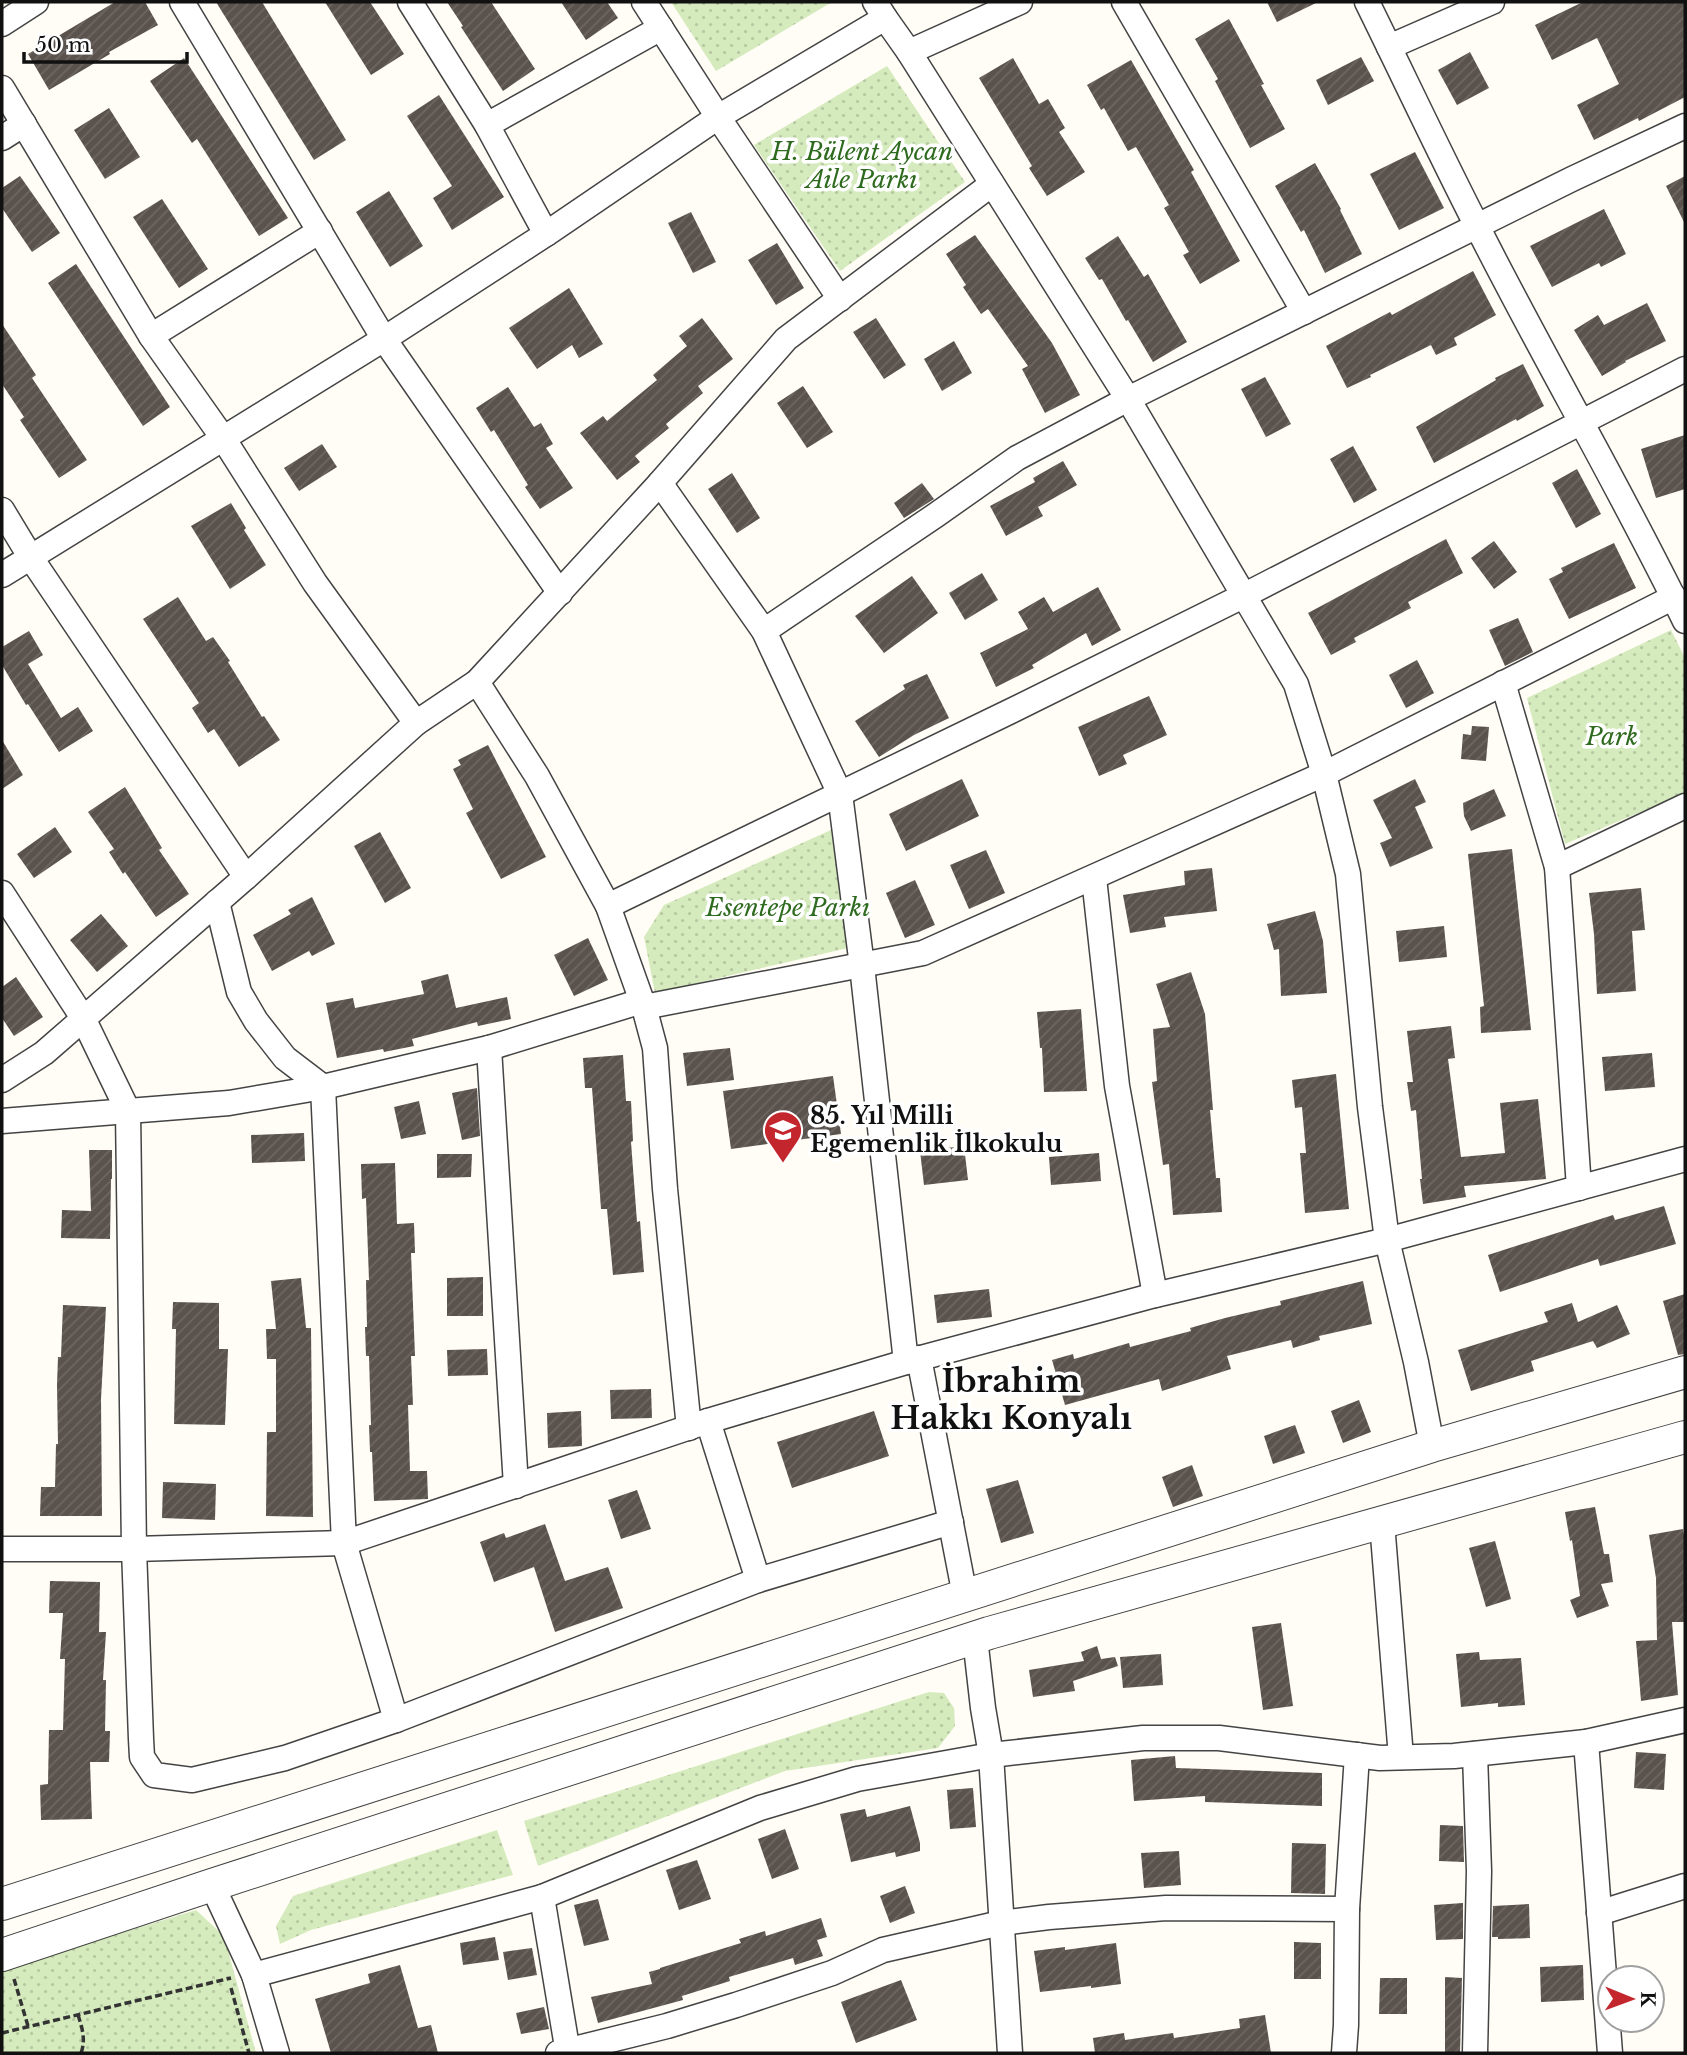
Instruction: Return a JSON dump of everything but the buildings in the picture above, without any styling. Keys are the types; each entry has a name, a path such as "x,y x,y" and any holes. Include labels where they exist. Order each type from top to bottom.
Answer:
{"street":[{"path":"2,24 36,2"},
{"path":"182,2 384,339 560,593"},
{"path":"410,2 487,125 546,234"},
{"path":"644,2 840,299"},
{"path":"909,52 1020,2"},
{"path":"1124,2 1304,312"},
{"path":"1367,2 1477,226 1648,543 1685,621"},
{"path":"1390,47 1492,2"},
{"path":"2,575 384,339 880,10 1128,399 1296,684 1324,774 1348,874 1370,1107 1387,1241 1416,1362 1432,1446"},
{"path":"487,125 661,29"},
{"path":"2,88 151,336 223,438 315,583 416,723"},
{"path":"2,138 24,124"},
{"path":"764,631 1017,458 1128,399 1685,126"},
{"path":"2,1080 44,1053 218,902 416,723 477,682 660,483 786,339 992,184"},
{"path":"151,336 320,230"},
{"path":"608,906 1243,596 1685,369"},
{"path":"660,483 764,631 840,794 912,1360 951,1522 965,1596"},
{"path":"2,510 31,558 246,877"},
{"path":"2,1121 229,1103 323,1087 489,1048 643,1004 923,953 1324,774 1674,597"},
{"path":"477,682 537,776 608,906 643,1004 655,1048 665,1189 699,1424 758,1580"},
{"path":"1503,683 1557,867 1579,1188"},
{"path":"1557,867 1685,806"},
{"path":"1094,878 1117,1086 1155,1295"},
{"path":"2,893 83,1018 128,1111 134,1549 142,1757 155,1775 192,1780 285,1758 396,1720 758,1580 951,1522"},
{"path":"218,902 239,992 285,1058 323,1087"},
{"path":"489,1048 516,1486"},
{"path":"323,1087 344,1543 396,1720"},
{"path":"2,1549 134,1549 344,1543 699,1424 912,1360 1155,1295 1387,1241 1579,1188 1684,1166"},
{"path":"2,1904 1432,1446 1685,1372"},
{"path":"4,1955 975,1638 1685,1437"},
{"path":"1382,1523 1401,1757"},
{"path":"975,1638 991,1755 1010,2053"},
{"path":"254,1975 542,1897 760,1808 857,1779 991,1755 1143,1738 1219,1738 1380,1758 1475,1754 1586,1742 1685,1720"},
{"path":"1586,1742 1610,2053"},
{"path":"1475,1754 1479,1871 1475,2053"},
{"path":"1344,2053 1347,1909 1357,1755"},
{"path":"212,1885 254,1975 277,2053"},
{"path":"1600,1913 1685,1886"},
{"path":"542,1897 564,2053 736,2005 832,1973 883,1950 1001,1923 1166,1908 1347,1909"}],"path":[{"path":"4,1955 28,2026"},
{"path":"226,1967 249,2053"},
{"path":"2,2033 254,1975"},
{"path":"78,2015 84,2046 82,2053"}],"green space":[{"path":"671,2 832,2 716,71"},
{"name":"H. Bülent Aycan Aile Parkı","path":"887,66 965,182 840,271 754,145"},
{"name":"Park","path":"1671,630 1685,658 1685,793 1565,844 1527,698"},
{"name":"Esentepe Parkı","path":"831,830 848,948 655,993 644,937 664,905"},
{"path":"929,1692 944,1693 954,1708 955,1726 938,1748 785,1771 538,1866 524,1821"},
{"path":"497,1830 513,1875 311,1930 280,1944 276,1926 293,1896"},
{"path":"196,1910 224,1936 256,2053 2,2053 2,1970"}],"place":[{"name":"85. Yıl Milli Egemenlik İlkokulu","path":"783,1164"}],"district":[{"name":"İbrahim Hakkı Konyalı","path":"1011,1400"}]}
